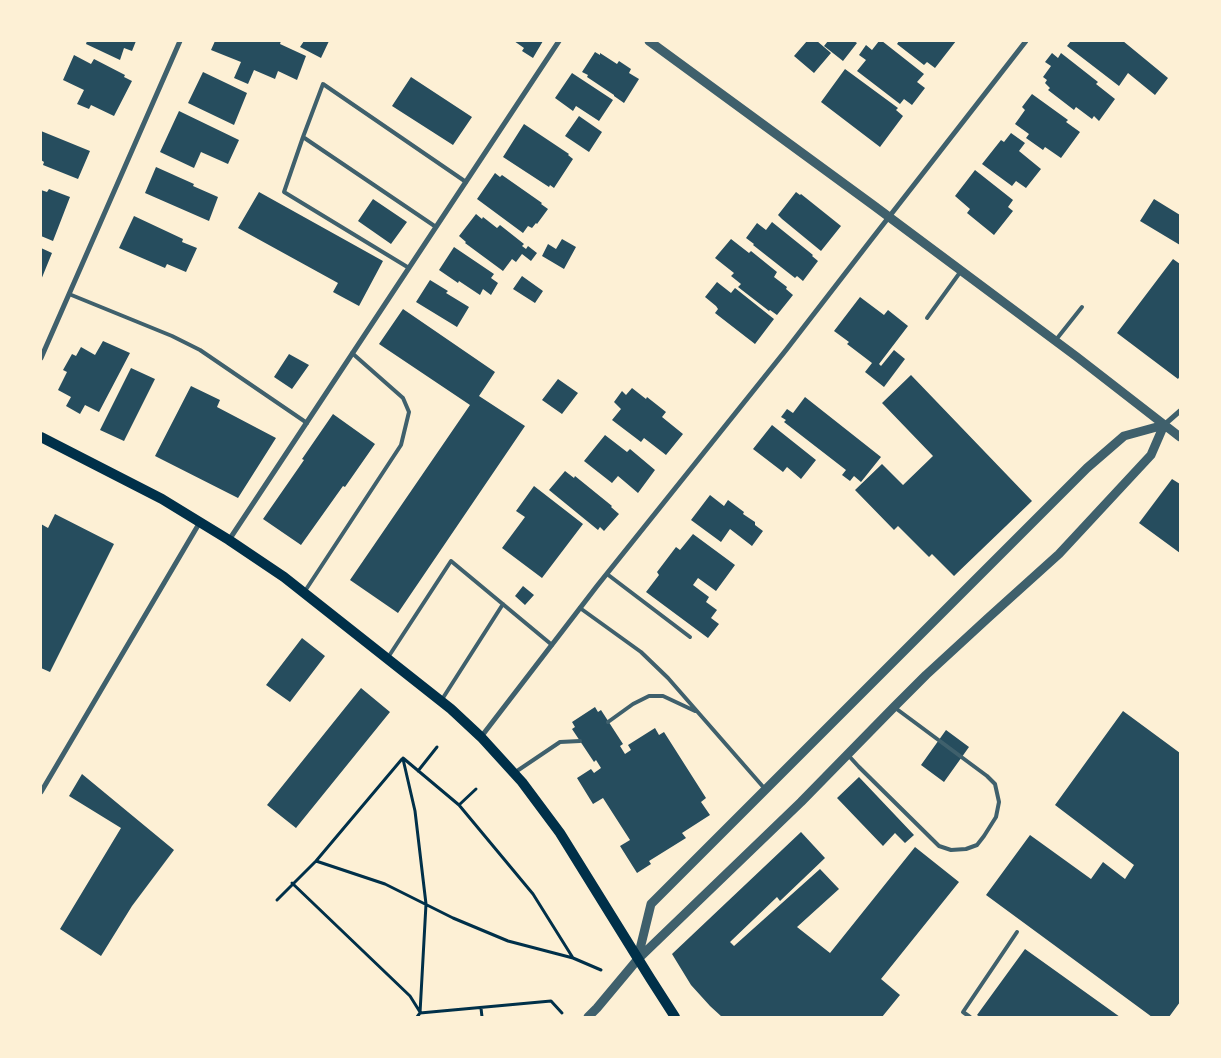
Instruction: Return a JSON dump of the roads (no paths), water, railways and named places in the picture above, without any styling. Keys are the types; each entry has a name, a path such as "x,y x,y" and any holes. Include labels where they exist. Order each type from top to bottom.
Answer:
{"main road":[{"path":"41,437 162,499 230,540 284,577 441,701 481,736 522,782 560,833 675,1017"}],"street":[{"path":"41,358 180,41"},
{"path":"230,540 559,41"},
{"path":"649,41 961,271 1180,436"},
{"path":"481,736 606,574 780,358 1026,41"},
{"path":"588,1017 638,959 801,802 894,706 1059,554 1150,455 1164,425 1180,411"},
{"path":"638,959 651,904 1087,468 1124,436 1164,425"},
{"path":"41,792 201,522"}],"lane":[{"path":"409,268 284,192 324,84 466,182"},
{"path":"303,137 436,227"},
{"path":"927,318 961,271"},
{"path":"69,294 172,336 200,350 307,423"},
{"path":"1055,341 1082,307"},
{"path":"303,593 401,445 409,412 403,398 352,354"},
{"path":"387,659 451,561 552,645"},
{"path":"606,574 690,637"},
{"path":"441,701 503,604"},
{"path":"580,608 640,652 668,678 766,790"},
{"path":"608,722 633,704 649,696 663,696 697,712"},
{"path":"848,755 939,846 951,850 966,849 977,845 996,817 999,802 995,784 894,706"},
{"path":"514,773 560,742 580,741"},
{"path":"970,1017 963,1012 1017,932"}]}
